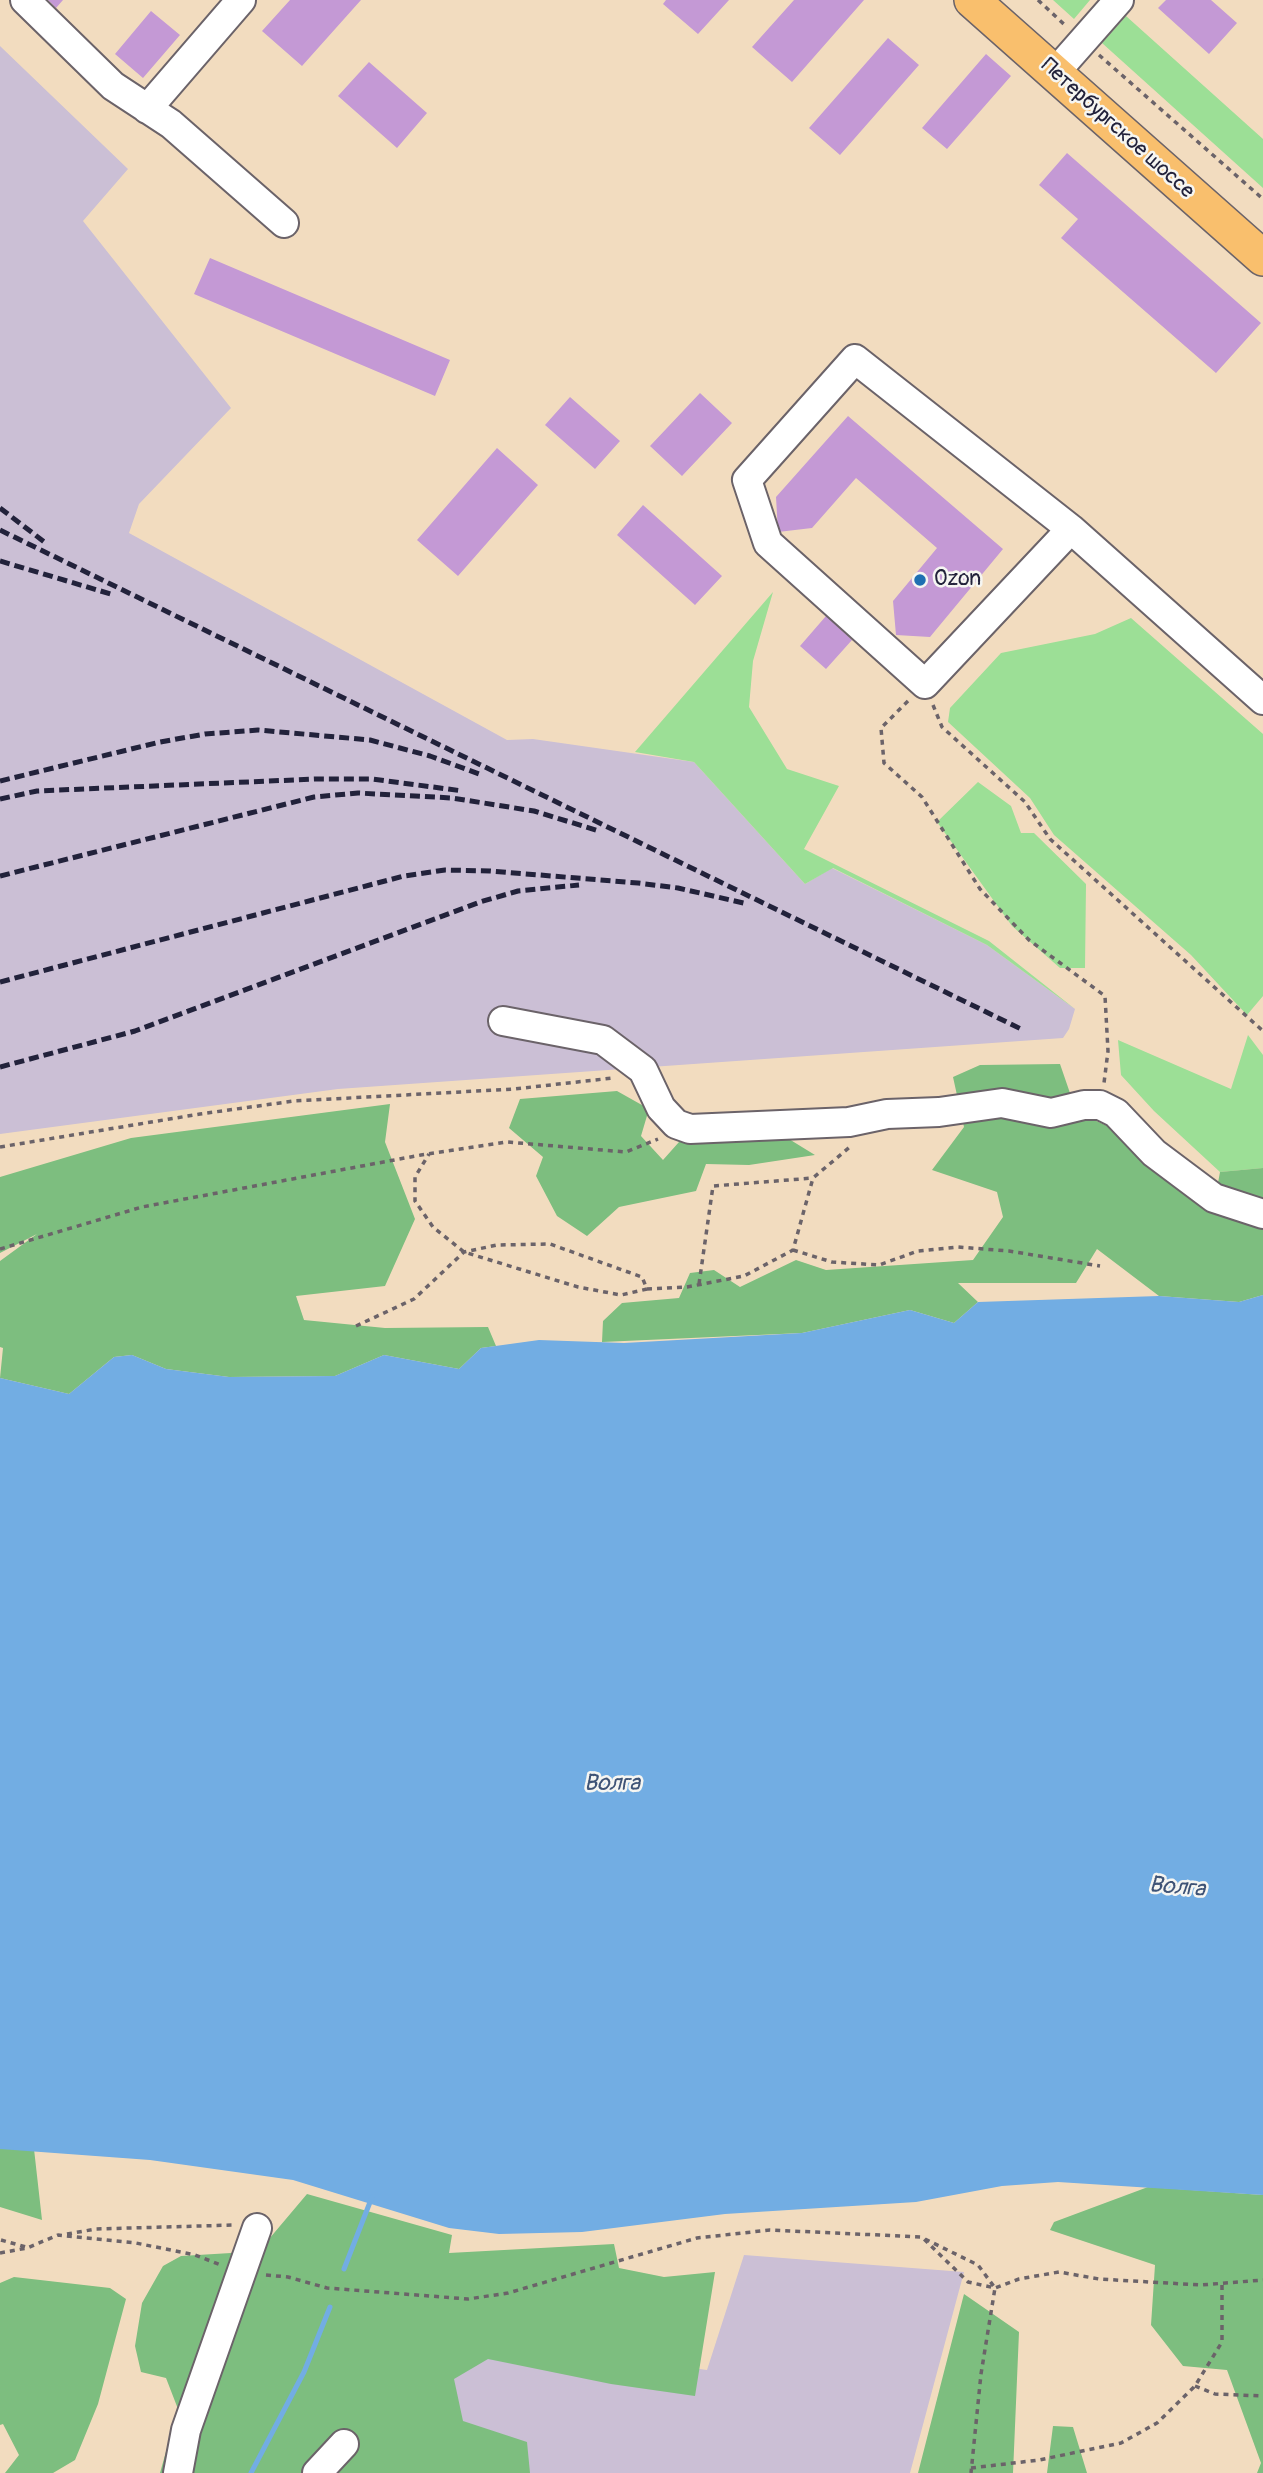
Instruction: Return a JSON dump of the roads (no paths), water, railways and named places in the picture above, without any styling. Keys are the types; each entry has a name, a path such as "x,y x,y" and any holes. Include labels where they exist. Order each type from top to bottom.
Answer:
{"main road":[{"name":"Петербургское шоссе","path":"972,0 1263,258"},
{"name":"Петербургское шоссе","path":"1001,0 1074,50 1263,234"}],"street":[{"path":"26,0 113,86 172,124 284,223"},
{"path":"148,109 240,0"},
{"path":"1074,50 1119,0"},
{"path":"1071,529 925,684 768,544 747,480 855,359 1071,529 1263,700"},
{"path":"503,1021 603,1040 643,1070 662,1108 676,1124 690,1129 849,1122 887,1114 939,1112 1002,1104 1051,1113 1084,1105 1100,1105 1116,1113 1154,1153 1213,1198 1263,1214"},
{"path":"178,2473 186,2430 257,2228"},
{"path":"317,2473 344,2444"}],"water":[{"name":"Волга","path":"1263,1295 1263,2195 1058,2182 1002,2186 916,2202 725,2214 582,2232 499,2234 449,2228 293,2180 150,2160 0,2149 0,1378 69,1394 114,1357 132,1355 166,1369 229,1377 335,1376 384,1355 459,1369 481,1348 539,1340 624,1343 802,1333 910,1310 954,1323 978,1302 1159,1296 1239,1302"}],"waterway":[{"path":"344,2269 372,2197"},
{"path":"251,2473 304,2372 330,2307"}],"railway":[{"path":"0,508 47,544"},
{"path":"0,530 1021,1029"},
{"path":"0,561 114,595"},
{"path":"0,781 160,742 205,734 258,730 370,740 430,756 482,775"},
{"path":"0,799 37,791 316,779 372,779 463,791"},
{"path":"0,876 314,797 358,793 452,798 534,811 599,831"},
{"path":"0,982 404,876 445,870 638,883 678,888 748,904"},
{"path":"0,1067 135,1031 480,902 518,891 579,885"}],"place":[{"name":"Ozon","path":"920,580"}]}
